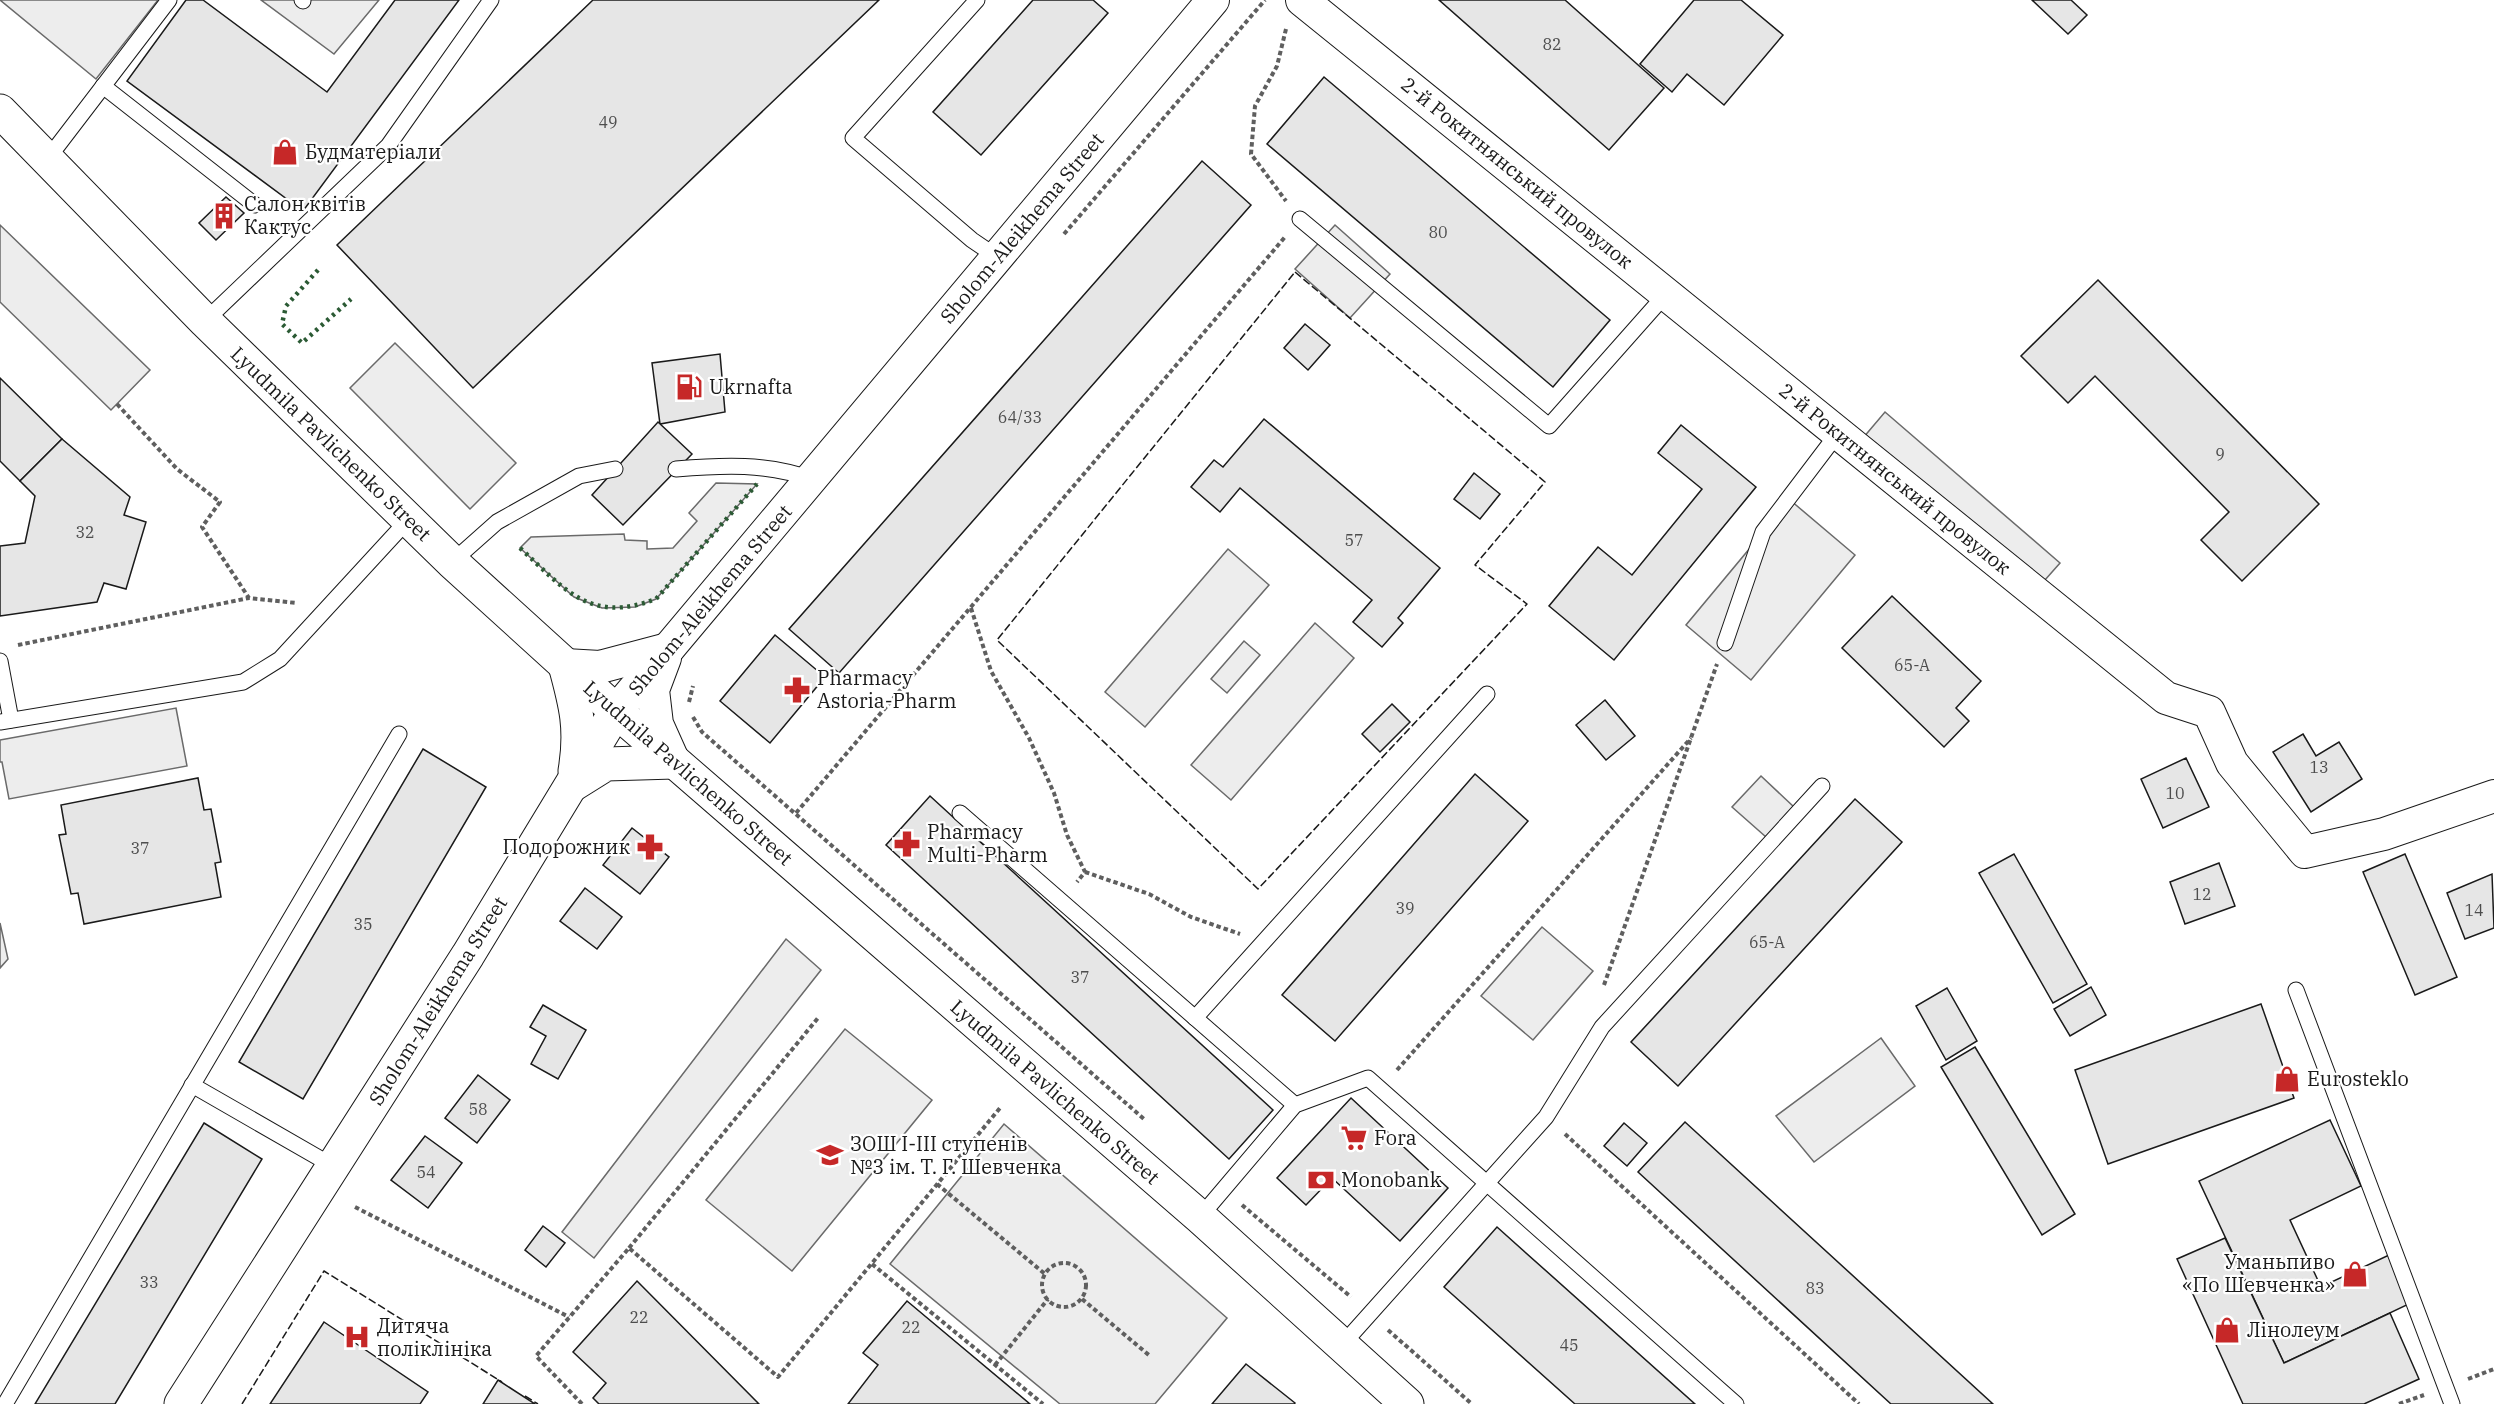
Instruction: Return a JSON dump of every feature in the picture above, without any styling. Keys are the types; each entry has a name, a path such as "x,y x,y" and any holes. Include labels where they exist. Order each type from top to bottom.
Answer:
{"main road":[{"name":"Lyudmila Pavlichenko Street","path":"0,111 49,157 205,321 452,562 674,762 1200,1217 1407,1404"},
{"path":"565,664 578,709 580,740 573,785"},
{"name":"Sholom-Aleikhema Street","path":"182,1404 573,785 616,711"},
{"path":"573,785 606,765 635,761 674,762"}],"street":[{"name":"Sholom-Aleikhema Street","path":"616,711 1214,0"},
{"name":"2-й Рокитнянський провулок","path":"1295,11 1666,294 2166,698 2210,712 2232,763 2305,852 2384,834 2494,796"},
{"path":"565,664 600,667 668,649"},
{"path":"668,649 653,690 657,724 674,762"}],"lane":[{"path":"49,157 169,0"},
{"path":"205,321 388,146 491,0"},
{"path":"977,0 853,138 972,240 997,257"},
{"path":"103,86 255,205"},
{"path":"1300,219 1549,426 1666,294"},
{"path":"1725,642 1763,532 1838,433"},
{"path":"676,469 725,465 784,469 812,478"},
{"path":"452,562 497,522 579,476 615,469"},
{"path":"0,661 6,721 243,682 280,659 408,519"},
{"path":"1195,1018 1487,694"},
{"path":"5,1404 399,734"},
{"path":"1342,1346 1546,1117 1602,1027 1822,786"},
{"path":"960,813 1295,1105"},
{"path":"2296,990 2452,1404"},
{"path":"1200,1217 1295,1105 1368,1078 1736,1404"},
{"path":"192,1085 333,1166"}],"path":[{"path":"796,813 1300,219 1251,154 1255,106 1277,66 1295,11"},
{"path":"117,404 177,469 220,502 202,527 249,598"},
{"path":"11,646 249,598 328,607"},
{"path":"970,607 991,671 1029,738 1054,793 1067,835 1085,872 1149,894 1191,917 1263,942"},
{"path":"1602,1027 1599,999 1725,642"},
{"path":"694,677 688,709 702,732 1152,1127"},
{"path":"1380,1089 1691,738"},
{"path":"1063,902 1085,872"},
{"path":"582,1404 536,1356 629,1248 818,1018"},
{"path":"629,1248 778,1377 1000,1108"},
{"path":"1546,1117 1859,1404"},
{"path":"937,1184 1045,1274"},
{"path":"1223,1189 1472,1404"},
{"path":"355,1207 569,1317"},
{"path":"872,1263 1043,1404"},
{"path":"1064,1263 1077,1267 1086,1278 1082,1299 1070,1307 1062,1307 1048,1299 1042,1288 1045,1274 1056,1264 1064,1263"},
{"path":"995,1365 1048,1299"},
{"path":"1082,1299 1150,1356"}],"shaded area":[{"path":"0,0 158,0 96,79"},
{"path":"261,0 379,0 334,54"},
{"path":"0,225 150,370 111,410 0,302"},
{"path":"1335,225 1390,274 1350,318 1295,269"},
{"path":"395,343 516,463 470,509 350,388"},
{"path":"1885,412 2060,563 2037,589 1863,438"},
{"path":"716,483 757,484 656,599 635,607 602,608 574,597 520,548 531,537 624,534 625,540 647,541 647,549 673,548 697,521 689,513"},
{"path":"1790,500 1855,555 1751,680 1686,625"},
{"path":"1228,549 1269,585 1145,727 1105,692"},
{"path":"1315,623 1354,658 1231,800 1191,765"},
{"path":"1244,641 1260,655 1227,693 1211,679"},
{"path":"176,708 187,766 9,799 2,762 0,762 0,740"},
{"path":"1761,776 1794,807 1766,837 1732,807"},
{"path":"0,923 8,959 0,968"},
{"path":"1542,927 1593,971 1533,1040 1481,996"},
{"path":"786,939 821,970 594,1258 562,1232"},
{"path":"845,1029 932,1100 792,1271 706,1200"},
{"path":"1881,1038 1915,1086 1814,1162 1776,1116"},
{"path":"1004,1124 1227,1318 1155,1404 1060,1404 890,1264"}],"building":[{"name":"Будматеріали","path":"186,0 203,0 327,92 395,0 459,0 303,211 127,81"},
{"path":"593,0 879,0 473,388 337,245"},
{"path":"1033,0 1093,0 1108,13 981,155 933,112"},
{"path":"1439,0 1565,0 1664,88 1609,150"},
{"path":"1694,0 1741,0 1783,35 1724,105 1687,74 1672,92 1640,64"},
{"path":"2032,0 2071,0 2087,15 2068,34"},
{"path":"1324,77 1610,320 1553,387 1267,144"},
{"path":"1202,161 1251,205 839,673 789,629"},
{"name":"Салон квітів Кактус","path":"226,197 244,213 216,240 199,223"},
{"path":"2098,280 2319,504 2242,581 2201,540 2229,512 2095,376 2068,403 2021,356"},
{"path":"1305,324 1330,345 1308,370 1284,348"},
{"name":"Ukrnafta","path":"720,354 725,412 660,424 652,363"},
{"path":"0,378 62,439 20,481 0,461"},
{"path":"1264,419 1440,568 1398,618 1403,623 1382,647 1353,622 1372,600 1240,488 1220,512 1191,487 1214,460 1223,467"},
{"path":"658,422 692,454 623,525 592,495"},
{"path":"1681,425 1756,487 1614,660 1549,606 1598,547 1632,575 1702,489 1658,453"},
{"path":"62,439 130,497 124,515 146,522 126,589 104,583 97,602 0,616 0,546 25,543 35,496 20,481"},
{"path":"1474,473 1500,494 1480,519 1454,499"},
{"path":"1892,596 1981,681 1956,708 1969,721 1944,747 1842,648"},
{"path":"775,635 825,677 770,743 720,701"},
{"path":"1605,700 1635,736 1606,760 1576,725"},
{"path":"1392,704 1410,722 1380,752 1362,734"},
{"path":"2303,734 2316,756 2339,742 2362,779 2311,812 2273,752"},
{"path":"423,749 486,787 303,1099 239,1062"},
{"path":"2186,758 2209,807 2163,828 2141,779"},
{"path":"1475,774 1528,821 1335,1041 1282,995"},
{"path":"198,778 204,810 211,809 221,862 215,863 221,897 84,924 78,893 71,894 59,835 66,834 61,805"},
{"path":"930,796 1273,1110 1229,1159 886,845"},
{"path":"1855,799 1902,842 1678,1086 1631,1042"},
{"path":"632,828 669,857 640,894 603,865"},
{"path":"2014,854 2087,984 2053,1003 1979,873"},
{"path":"2405,854 2457,977 2415,995 2363,872"},
{"path":"2219,863 2235,906 2185,924 2170,882"},
{"path":"2492,874 2494,928 2465,939 2447,893"},
{"path":"585,888 622,917 597,949 560,921"},
{"path":"2091,987 2106,1015 2070,1036 2054,1009"},
{"path":"1947,988 1977,1041 1946,1060 1916,1006"},
{"path":"2261,1004 2294,1098 2108,1164 2075,1070"},
{"path":"543,1005 586,1030 558,1079 531,1064 546,1036 530,1027"},
{"path":"1975,1047 2075,1214 2042,1235 1941,1067"},
{"path":"478,1075 510,1100 477,1143 445,1118"},
{"name":"Fora","path":"1351,1098 1448,1188 1400,1241 1332,1178 1306,1205 1277,1178"},
{"path":"2330,1120 2361,1186 2290,1220 2321,1287 2389,1255 2411,1303 2284,1363 2199,1181"},
{"path":"1685,1122 1993,1404 1891,1404 1638,1172"},
{"path":"204,1123 262,1159 115,1404 35,1404"},
{"path":"1624,1123 1647,1143 1627,1166 1604,1146"},
{"path":"425,1136 462,1163 428,1208 391,1180"},
{"path":"543,1226 565,1243 546,1267 525,1250"},
{"path":"1497,1227 1695,1404 1575,1404 1444,1287"},
{"path":"2225,1238 2284,1363 2390,1313 2419,1379 2364,1404 2243,1404 2177,1259"},
{"path":"637,1281 759,1404 599,1404 593,1398 606,1383 573,1352"},
{"path":"907,1301 1030,1404 848,1404 878,1365 863,1353"},
{"path":"324,1322 428,1392 420,1404 270,1404"},
{"path":"1246,1364 1295,1403 1212,1404"},
{"path":"498,1380 535,1404 483,1404"}],"hedge":[{"path":"318,270 286,306 282,324 302,343 351,299"},
{"path":"520,548 551,577 580,599 596,605 633,606 656,599 757,484"}],"fence":[{"path":"1295,272 1545,482 1475,565 1527,604 1258,889 997,640 1295,272"},
{"path":"242,1404 324,1271 502,1382"},
{"path":"525,1396 538,1404"}],"place":[{"name":"Будматеріали","path":"285,152"},
{"name":"Салон квітів Кактус","path":"224,216"},
{"name":"Ukrnafta","path":"689,387"},
{"name":"Pharmacy Astoria-Pharm","path":"797,690"},
{"name":"Pharmacy Multi-Pharm","path":"907,844"},
{"name":"Подорожник","path":"650,847"},
{"name":"Eurosteklo","path":"2287,1079"},
{"name":"Fora","path":"1354,1138"},
{"name":"ЗОШ І-ІІІ ступенів №3 ім. Т. Г. Шевченка","path":"830,1155"},
{"name":"Monobank","path":"1321,1180"},
{"name":"Уманьпиво «По Шевченка»","path":"2355,1274"},
{"name":"Лінолеум","path":"2227,1330"},
{"name":"Дитяча поліклініка","path":"357,1337"}]}
